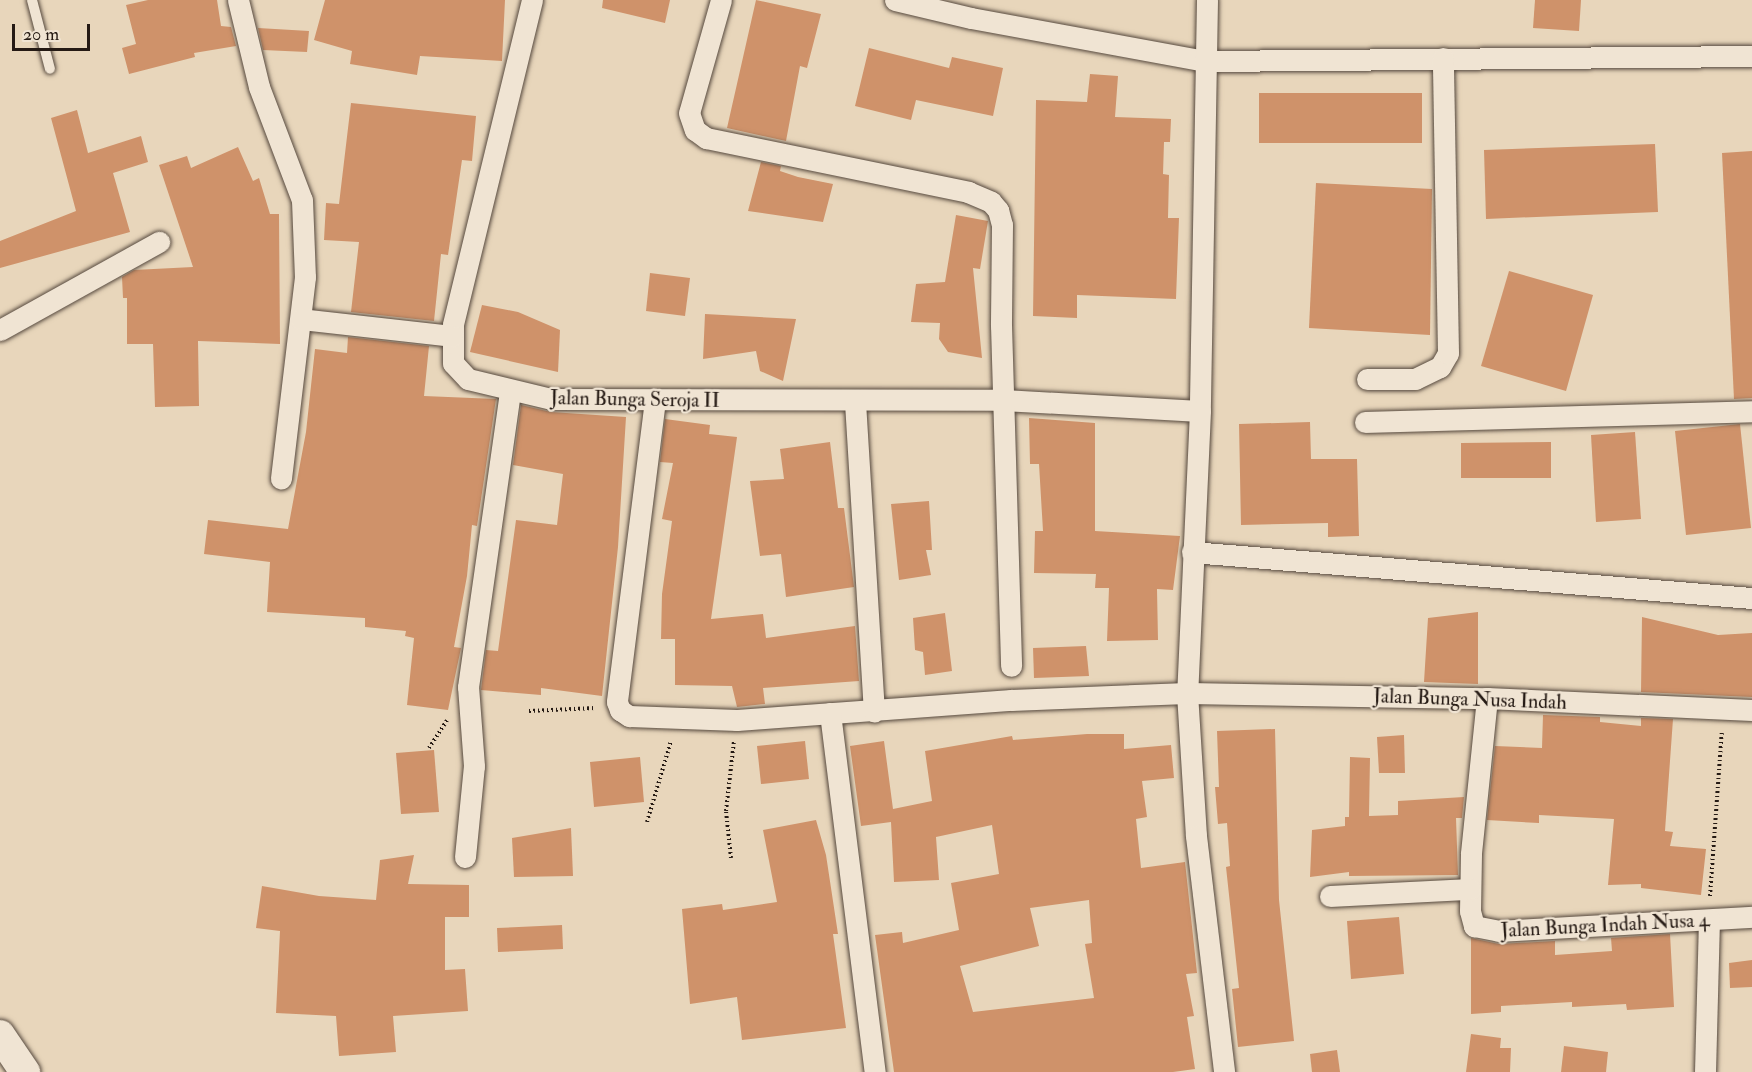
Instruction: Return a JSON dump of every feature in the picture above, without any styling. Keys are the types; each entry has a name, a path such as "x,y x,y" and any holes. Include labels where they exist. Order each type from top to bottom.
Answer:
{"main road":[{"path":"0,1035 25,1072"}],"street":[{"path":"238,0 259,87 303,200 305,278 281,479"},
{"name":"Jalan Bunga Seroja II","path":"532,0 452,336 451,354 457,371 510,392 551,399 855,402 1003,400 1200,411"},
{"path":"721,0 692,93 689,113 695,130 706,138 968,192 991,202 998,210 1002,225 1003,400 1011,666"},
{"path":"895,0 971,18 1205,61 1752,56"},
{"path":"1207,0 1200,411 1187,693 1197,836 1224,1072"},
{"path":"1367,379 1422,377 1440,367 1448,353 1443,58"},
{"path":"0,330 159,242"},
{"path":"301,319 452,336"},
{"path":"465,857 474,741 468,687 510,392"},
{"path":"618,707 655,400"},
{"path":"855,402 874,711"},
{"path":"1365,422 1752,411"},
{"path":"1192,552 1752,598"},
{"name":"Jalan Bunga Nusa Indah","path":"618,707 624,714 637,717 737,720 1187,693 1487,698 1752,710"},
{"name":"Jalan Bunga Indah Nusa 4","path":"1487,698 1470,890 1472,923 1484,931 1752,917"},
{"path":"830,713 875,1072"},
{"path":"1330,896 1470,890"},
{"path":"1705,1072 1709,920"}],"lane":[{"path":"32,0 50,69"}],"path":[{"path":"530,711 618,707"},
{"path":"1709,920 1711,836 1724,709"},
{"path":"647,822 679,717"},
{"path":"731,858 726,812 737,720"}],"building":[{"path":"148,0 217,0 221,26 231,27 236,46 194,53 195,57 129,74 122,48 136,44 126,5"},
{"path":"325,0 505,0 502,61 420,56 417,75 350,64 352,51 314,40"},
{"path":"603,0 670,0 665,23 602,8"},
{"path":"756,0 821,14 807,68 800,66 786,141 727,128"},
{"path":"1535,0 1581,0 1579,31 1533,28"},
{"path":"258,28 309,31 307,52 263,50"},
{"path":"869,48 949,68 952,57 1003,68 993,116 916,100 911,120 855,106"},
{"path":"1090,74 1118,76 1115,117 1171,119 1170,142 1164,142 1163,174 1169,175 1168,218 1179,218 1176,299 1077,295 1077,318 1033,316 1036,100 1087,102"},
{"path":"1259,93 1422,93 1422,143 1259,143"},
{"path":"351,103 476,116 472,161 462,160 448,255 441,254 434,321 351,312 359,242 324,240 326,203 339,204"},
{"path":"77,110 88,153 141,136 148,162 113,173 130,232 0,268 0,241 76,211 51,118"},
{"path":"1655,144 1658,212 1486,219 1484,150"},
{"path":"238,147 253,181 259,178 270,214 279,214 280,344 198,341 199,406 155,407 153,344 127,344 127,298 123,298 122,277 134,270 193,267 159,165 187,156 191,168"},
{"path":"1752,151 1752,398 1734,399 1722,153"},
{"path":"761,162 781,166 780,171 798,177 833,184 823,222 748,211"},
{"path":"1316,183 1432,189 1430,335 1309,328"},
{"path":"956,215 988,221 980,269 973,268 982,358 948,352 939,339 940,323 911,322 916,284 945,282"},
{"path":"1509,271 1593,295 1566,391 1481,366"},
{"path":"650,273 690,278 685,316 646,311"},
{"path":"482,305 518,312 560,330 558,372 470,352"},
{"path":"705,314 796,319 783,381 760,371 756,351 703,359"},
{"path":"348,337 429,346 424,396 496,399 477,526 472,525 467,576 454,647 461,648 448,710 407,705 414,638 405,636 406,631 365,627 365,618 267,612 270,562 204,554 208,520 288,529 306,432 315,349 347,353"},
{"path":"521,405 551,412 626,417 618,547 602,696 541,688 541,695 481,690 486,650 498,651 516,520 557,525 563,474 513,465"},
{"path":"1029,418 1095,423 1095,531 1180,536 1173,590 1157,589 1158,640 1107,641 1109,588 1095,588 1096,574 1034,573 1035,531 1043,531 1039,464 1030,464"},
{"path":"665,419 710,425 709,434 737,437 711,619 763,614 766,638 855,626 859,681 763,688 765,704 737,707 732,686 675,685 675,639 661,639 662,594 672,521 662,519 673,463 660,462"},
{"path":"1310,422 1311,459 1357,459 1359,536 1328,537 1328,523 1241,525 1239,424"},
{"path":"1740,424 1751,528 1686,535 1675,431"},
{"path":"1635,432 1641,519 1596,522 1591,435"},
{"path":"830,442 838,508 844,508 854,587 786,597 781,554 760,556 750,481 784,479 780,449"},
{"path":"1551,442 1551,478 1461,478 1461,443"},
{"path":"929,501 932,550 926,550 931,575 899,580 891,504"},
{"path":"1478,612 1478,684 1424,682 1428,618"},
{"path":"945,613 952,671 925,675 923,652 915,650 913,618"},
{"path":"1642,617 1718,635 1752,633 1752,697 1641,692"},
{"path":"1086,646 1089,676 1034,678 1033,648"},
{"path":"1543,715 1600,717 1600,722 1641,726 1641,718 1673,719 1665,831 1673,832 1670,846 1706,849 1701,895 1641,888 1641,884 1608,885 1614,819 1539,815 1539,823 1487,820 1495,746 1542,748"},
{"path":"1275,729 1279,900 1294,1041 1238,1047 1232,989 1239,988 1226,867 1230,866 1227,823 1218,824 1215,787 1219,787 1217,731"},
{"path":"1087,734 1124,734 1124,749 1171,745 1174,778 1142,781 1147,817 1136,819 1141,868 1185,862 1197,973 1186,974 1194,1016 1187,1017 1195,1069 1173,1072 894,1072 875,935 902,932 903,943 959,930 951,883 999,874 992,825 936,837 939,880 894,882 891,822 861,826 850,746 884,741 893,809 932,801 925,751 1012,736 1013,740","holes":["1089,900 1092,943 1085,944 1094,998 973,1012 960,966 1039,946 1030,908"]},
{"path":"1404,735 1405,773 1379,773 1377,737"},
{"path":"805,741 809,779 761,784 757,746"},
{"path":"434,750 439,812 401,814 396,753"},
{"path":"640,757 644,802 594,807 590,762"},
{"path":"1350,757 1370,758 1369,816 1398,815 1398,801 1464,797 1462,818 1456,818 1458,875 1349,876 1349,872 1310,877 1312,830 1345,826 1345,817 1349,817"},
{"path":"816,820 826,855 838,934 833,934 846,1028 742,1040 737,997 690,1004 682,909 722,904 723,910 777,902 763,830"},
{"path":"571,828 573,876 514,877 512,838"},
{"path":"414,855 408,884 469,885 469,917 445,917 445,970 465,969 468,1011 393,1016 396,1052 339,1056 336,1016 276,1013 280,931 256,928 262,886 319,896 376,900 380,860"},
{"path":"1399,917 1404,974 1351,979 1347,921"},
{"path":"562,925 563,949 498,952 497,928"},
{"path":"1670,934 1674,1007 1627,1010 1626,1004 1572,1007 1572,1002 1501,1006 1501,1012 1471,1014 1471,938 1499,944 1555,941 1555,955 1612,951 1611,938"},
{"path":"1752,960 1752,987 1730,988 1729,963"},
{"path":"1471,1034 1501,1038 1500,1048 1511,1048 1510,1072 1466,1072"},
{"path":"1564,1046 1608,1052 1606,1072 1561,1072"},
{"path":"1337,1050 1340,1072 1312,1072 1310,1054"}]}
